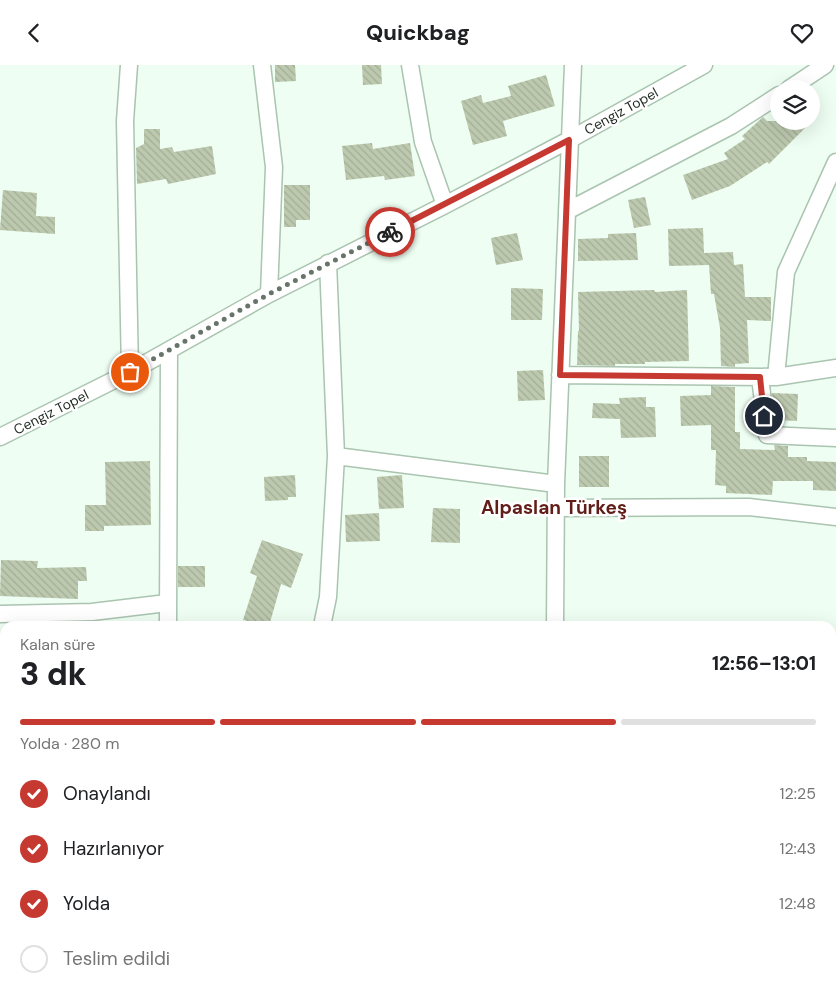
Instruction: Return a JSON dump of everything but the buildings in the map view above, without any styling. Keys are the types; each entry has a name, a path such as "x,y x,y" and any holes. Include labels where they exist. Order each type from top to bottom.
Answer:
{"street":[{"path":"129,65 125,121 130,372"},
{"path":"262,65 274,167 269,294"},
{"path":"410,65 423,142 445,205"},
{"path":"555,621 556,484 573,65"},
{"name":"Cengiz Topel","path":"3,436 130,372 328,263 445,205 569,140 704,65"},
{"path":"802,80 825,65"},
{"path":"566,211 732,126 770,101"},
{"path":"836,162 786,273 768,377 767,435 836,438"},
{"path":"323,621 328,597 336,456 328,263"},
{"path":"168,621 169,350"},
{"path":"560,375 768,377 836,369"},
{"path":"336,456 556,484"},
{"path":"556,508 749,507 836,517"},
{"path":"0,614 92,612 167,603"}],"way so far":[{"path":"130,372 269,294 390,232"}],"district":[{"name":"Alpaslan Türkeş","path":"554,507"}],"route":[{"path":"390,232 569,140 560,375 760,377 764,416"}]}
